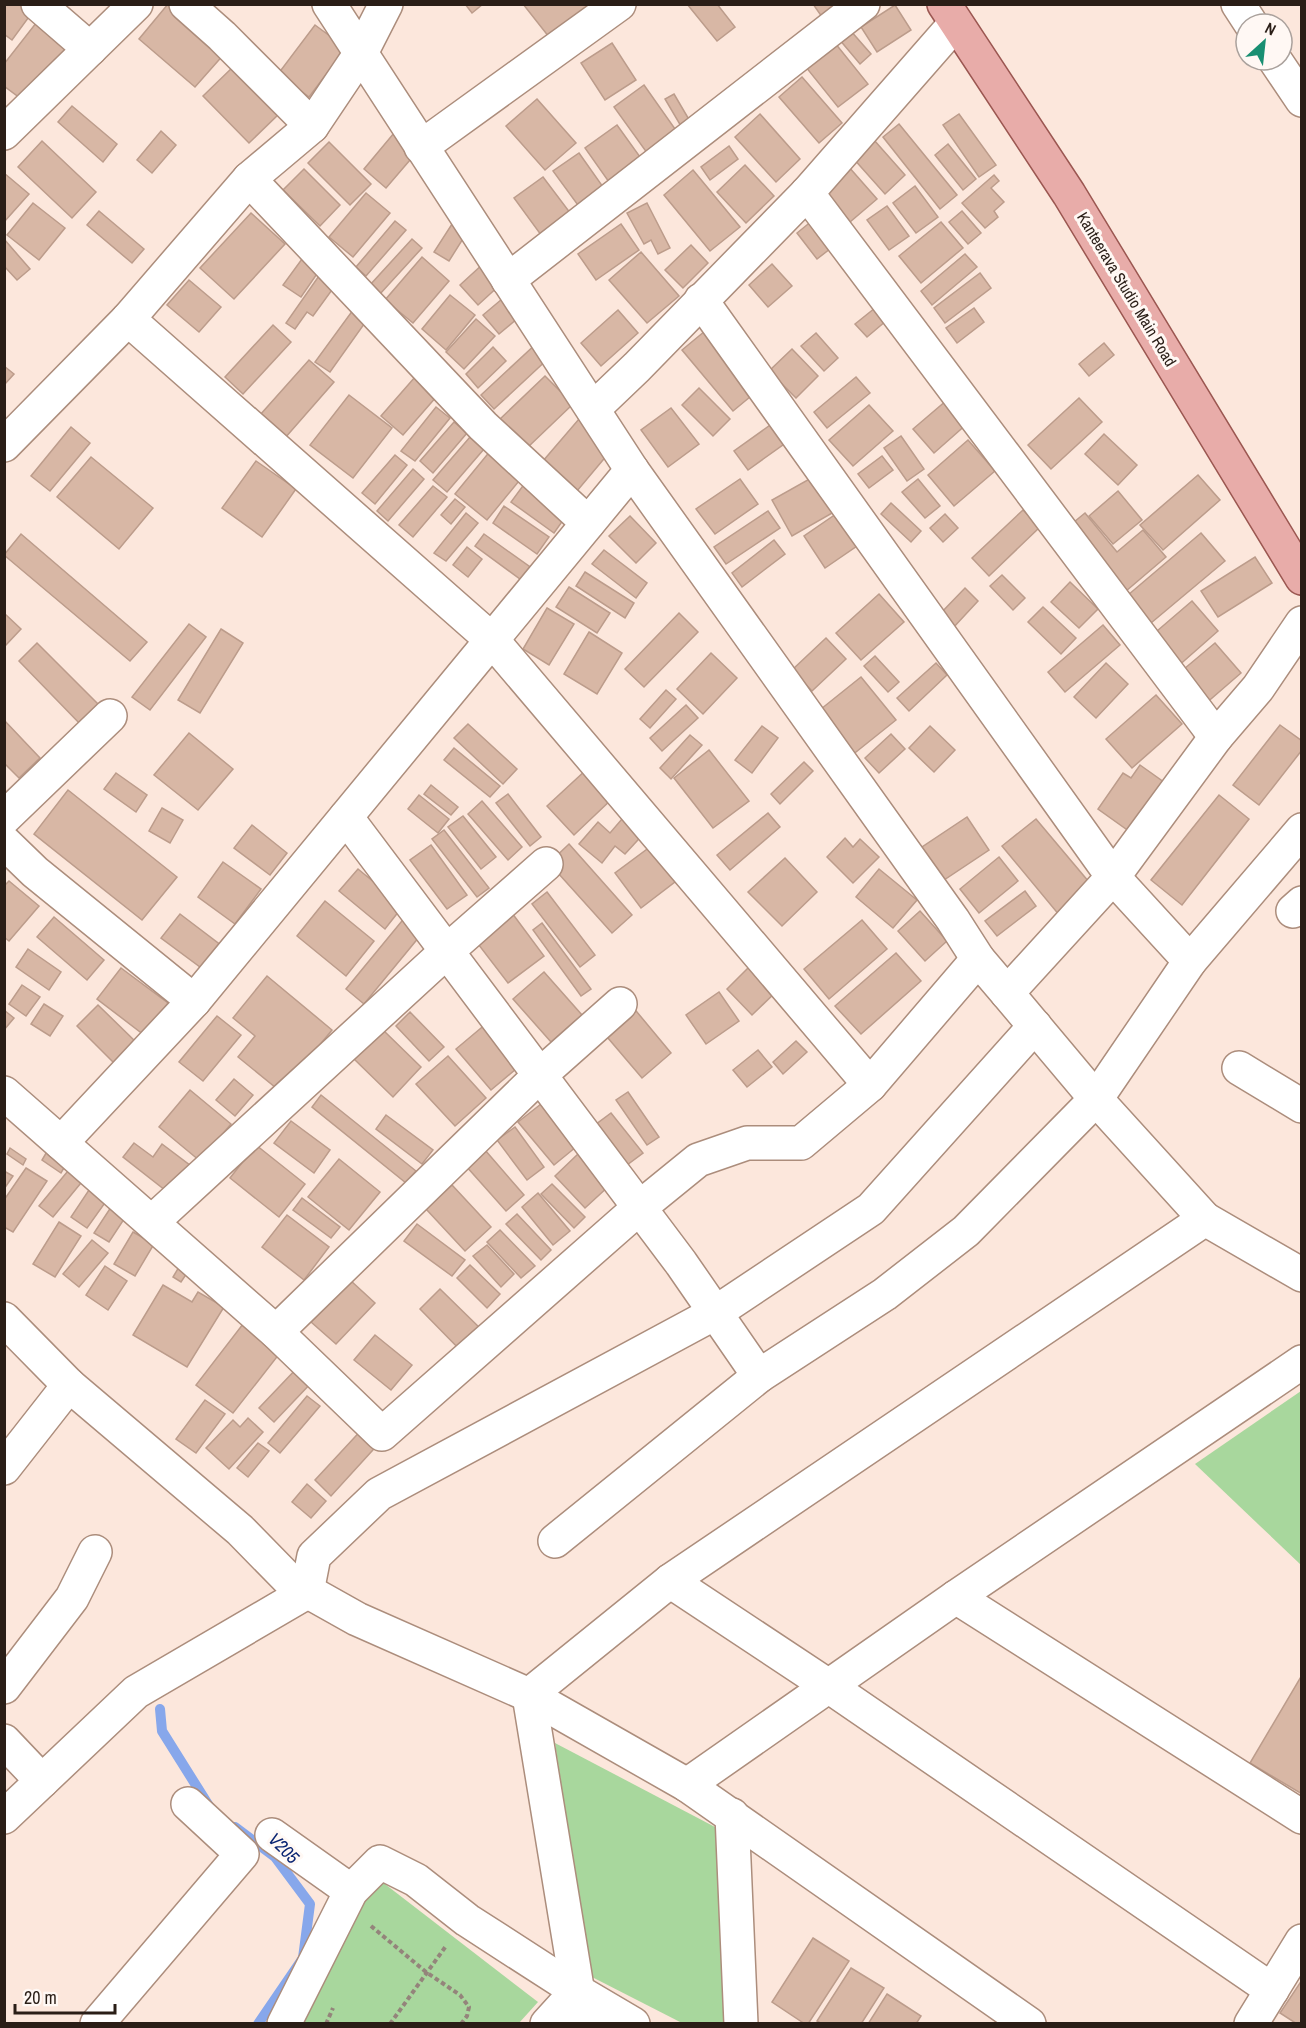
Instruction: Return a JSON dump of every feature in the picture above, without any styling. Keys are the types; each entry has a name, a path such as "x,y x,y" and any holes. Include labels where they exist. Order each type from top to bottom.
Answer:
{"main road":[{"name":"Kanteerava Studio Main Road","path":"949,14 1069,194 1302,578"}],"street":[{"path":"38,4 90,49"},
{"path":"7,125 136,4"},
{"path":"186,4 222,36 312,126"},
{"path":"329,4 632,470 953,920 978,959 1096,1099 1205,1219 1302,1275"},
{"path":"6,438 128,319 249,179 312,126 361,54 386,4"},
{"path":"421,147 620,4"},
{"path":"508,280 863,4"},
{"path":"593,409 807,193 949,14"},
{"path":"1283,72 1302,100"},
{"path":"249,179 483,426 588,523"},
{"path":"807,193 1209,727"},
{"path":"701,300 1112,875 1190,961"},
{"path":"128,319 492,640 870,1085"},
{"path":"61,1143 194,1001 632,470"},
{"path":"1007,993 1112,875 1209,727 1258,688 1302,623"},
{"path":"4,818 110,716"},
{"path":"346,817 681,1263 759,1376"},
{"path":"555,1541 759,1376 885,1294 966,1231 1096,1099 1190,961 1302,831"},
{"path":"4,842 35,872 194,1001"},
{"path":"152,1222 447,951 546,864"},
{"path":"8,1105 61,1143 152,1222 276,1332 382,1434 639,1208 698,1160 747,1143 801,1143 870,1085 978,959"},
{"path":"276,1332 540,1075 620,1004"},
{"path":"4,1817 136,1692 299,1587 314,1556 379,1494 715,1313 871,1209 1035,1026"},
{"path":"1239,1068 1302,1106"},
{"path":"530,1695 670,1581 1205,1219"},
{"path":"4,1319 69,1385 240,1530 299,1587 357,1619 530,1695 687,1785 1029,2024"},
{"path":"687,1785 956,1597 1302,1362"},
{"path":"4,1468 69,1385"},
{"path":"4,1687 72,1598 95,1552"},
{"path":"670,1581 830,1687 1272,1990"},
{"path":"956,1597 1302,1817"},
{"path":"530,1695 583,2024"},
{"path":"4,1741 42,1781"},
{"path":"97,2024 242,1854 188,1804"},
{"path":"732,1815 741,2024"},
{"path":"272,1835 351,1891"},
{"path":"284,2024 351,1891 380,1862 416,1880 467,1920 633,2024"},
{"path":"1251,2024 1302,1941"},
{"path":"547,2024 577,1991"}],"path":[{"path":"369,1924 426,1972 460,1995 469,2007 467,2016 461,2024"},
{"path":"390,2024 426,1972"}],"green space":[{"path":"1301,1391 1301,1565 1195,1464"},
{"path":"555,1743 715,1827 727,2023 682,2023 590,1976"},
{"path":"381,1881 538,2002 519,2023 296,2024 360,1898"}],"building":[{"path":"4,4 26,4 34,10 12,40 4,34"},
{"path":"168,4 225,53 195,87 139,39"},
{"path":"465,4 483,4 472,13"},
{"path":"523,4 590,4 549,37"},
{"path":"687,4 717,4 735,27 717,41"},
{"path":"813,4 839,4 822,17"},
{"path":"895,5 911,30 877,52 861,27"},
{"path":"40,18 74,45 28,104 4,86 4,64"},
{"path":"315,25 346,48 309,97 278,74"},
{"path":"850,30 871,54 860,64 839,39"},
{"path":"612,43 636,80 605,100 581,63"},
{"path":"835,43 868,84 838,107 805,66"},
{"path":"235,65 281,112 249,143 203,96"},
{"path":"802,77 842,123 819,143 779,97"},
{"path":"644,85 680,136 650,157 614,107"},
{"path":"674,94 694,128 685,133 665,99"},
{"path":"537,99 576,143 545,170 506,126"},
{"path":"72,106 117,144 103,162 58,122"},
{"path":"760,114 800,159 776,182 735,137"},
{"path":"959,114 996,165 979,177 943,125"},
{"path":"899,124 957,195 940,209 883,137"},
{"path":"617,125 648,168 616,192 585,148"},
{"path":"161,131 176,145 152,173 137,160"},
{"path":"394,133 416,153 386,188 364,169"},
{"path":"874,140 905,175 885,194 853,158"},
{"path":"42,141 96,192 72,218 18,167"},
{"path":"329,142 371,184 350,205 308,163"},
{"path":"948,144 976,179 963,190 935,155"},
{"path":"729,146 738,159 710,180 701,167"},
{"path":"579,153 608,194 583,212 553,171"},
{"path":"745,165 774,196 746,223 717,192"},
{"path":"848,166 877,199 850,222 821,189"},
{"path":"304,169 340,205 320,226 283,190"},
{"path":"693,170 740,227 710,251 664,195"},
{"path":"4,173 29,194 4,222"},
{"path":"994,175 999,181 991,188 1004,202 994,211 998,217 985,228 962,203"},
{"path":"543,177 574,218 544,239 514,198"},
{"path":"915,186 938,217 916,233 893,203"},
{"path":"366,193 390,213 353,257 329,237"},
{"path":"33,203 65,228 39,260 7,235"},
{"path":"647,203 670,248 658,254 651,240 644,244 627,213"},
{"path":"887,206 909,236 889,250 867,220"},
{"path":"99,211 144,249 132,263 87,225"},
{"path":"962,211 981,233 968,244 949,222"},
{"path":"251,213 285,244 234,299 200,268"},
{"path":"818,216 839,242 817,259 797,233"},
{"path":"395,221 406,230 366,276 356,267"},
{"path":"941,222 963,248 921,283 899,256"},
{"path":"452,224 466,234 449,261 434,252"},
{"path":"621,224 639,250 596,280 578,254"},
{"path":"4,239 30,269 17,280 4,266"},
{"path":"412,239 422,248 380,294 370,285"},
{"path":"691,245 708,263 683,288 665,270"},
{"path":"641,252 679,296 647,323 609,280"},
{"path":"965,254 977,267 932,305 921,291"},
{"path":"422,257 449,281 413,323 385,300"},
{"path":"302,259 319,271 301,297 283,285"},
{"path":"484,263 502,283 478,305 460,285"},
{"path":"772,264 792,286 768,307 749,285"},
{"path":"321,273 337,283 313,316 307,312 295,329 286,323"},
{"path":"980,273 991,288 945,323 934,308"},
{"path":"189,280 221,307 199,332 167,305"},
{"path":"508,294 524,313 499,334 483,315"},
{"path":"450,295 475,315 446,350 422,329"},
{"path":"875,308 886,321 867,337 855,324"},
{"path":"974,308 984,322 957,343 946,328"},
{"path":"353,310 367,320 330,372 315,362"},
{"path":"618,310 638,333 601,366 581,343"},
{"path":"476,319 495,336 464,369 446,352"},
{"path":"273,325 291,342 243,394 225,377"},
{"path":"705,331 756,392 733,411 682,350"},
{"path":"816,333 838,358 824,371 801,346"},
{"path":"538,342 551,356 494,409 481,395"},
{"path":"1104,343 1114,355 1089,376 1079,364"},
{"path":"493,347 506,361 478,388 466,374"},
{"path":"792,349 818,376 796,398 769,371"},
{"path":"309,360 334,382 285,438 260,415"},
{"path":"4,366 14,374 4,385"},
{"path":"545,376 573,404 527,448 499,420"},
{"path":"415,377 437,396 403,435 381,416"},
{"path":"856,377 870,393 827,428 814,412"},
{"path":"699,388 730,419 713,436 682,405"},
{"path":"349,395 392,428 353,478 310,445"},
{"path":"1079,398 1102,422 1051,469 1028,445"},
{"path":"947,400 968,423 934,453 913,429"},
{"path":"869,405 893,431 853,466 829,440"},
{"path":"436,407 450,418 415,461 401,451"},
{"path":"671,408 699,444 668,467 641,430"},
{"path":"579,419 613,448 577,491 543,461"},
{"path":"454,422 467,433 433,473 420,461"},
{"path":"773,423 787,442 748,470 734,451"},
{"path":"71,427 90,443 50,491 31,476"},
{"path":"1104,434 1137,465 1118,485 1085,454"},
{"path":"901,436 924,469 907,481 884,448"},
{"path":"470,437 484,449 447,492 433,480"},
{"path":"968,440 995,471 954,506 928,475"},
{"path":"491,450 523,476 487,520 455,494"},
{"path":"395,455 407,465 375,504 362,493"},
{"path":"882,456 893,470 869,488 858,474"},
{"path":"91,457 153,508 119,549 57,497"},
{"path":"256,461 296,489 262,537 222,508"},
{"path":"413,469 424,479 388,521 377,511"},
{"path":"1198,475 1220,500 1163,550 1140,525"},
{"path":"813,477 834,512 792,536 772,500"},
{"path":"528,479 571,509 554,533 511,502"},
{"path":"740,479 758,504 715,534 696,509"},
{"path":"918,479 940,506 925,518 902,492"},
{"path":"433,486 447,497 413,537 399,525"},
{"path":"1118,491 1142,520 1113,544 1089,516"},
{"path":"455,499 465,507 451,524 441,515"},
{"path":"891,503 921,531 911,542 881,514"},
{"path":"504,506 549,537 537,554 493,523"},
{"path":"1023,510 1040,527 989,576 972,558"},
{"path":"768,511 780,528 726,564 714,547"},
{"path":"466,513 478,523 446,561 434,553"},
{"path":"1085,513 1117,552 1143,530 1166,557 1119,597 1063,531"},
{"path":"836,514 857,546 825,568 804,536"},
{"path":"945,514 958,528 943,542 930,528"},
{"path":"630,516 656,543 636,563 609,536"},
{"path":"1201,533 1225,561 1151,623 1128,595"},
{"path":"21,534 147,642 130,661 4,555"},
{"path":"484,534 533,569 524,582 475,546"},
{"path":"774,540 785,554 742,587 732,573"},
{"path":"467,547 482,559 468,577 453,565"},
{"path":"604,550 647,583 636,598 592,564"},
{"path":"1255,557 1272,583 1218,617 1201,591"},
{"path":"585,572 634,603 625,618 576,586"},
{"path":"1002,575 1025,598 1013,610 990,586"},
{"path":"1070,582 1098,609 1079,628 1051,602"},
{"path":"569,587 610,613 597,633 556,607"},
{"path":"965,588 978,601 953,628 939,615"},
{"path":"879,594 904,622 861,660 836,633"},
{"path":"1192,601 1218,631 1176,668 1150,637"},
{"path":"1043,607 1076,638 1061,654 1028,622"},
{"path":"547,608 574,624 549,665 523,649"},
{"path":"4,613 21,629 4,647"},
{"path":"679,613 698,632 644,687 625,669"},
{"path":"189,624 206,637 150,710 132,697"},
{"path":"1103,625 1120,645 1065,692 1048,672"},
{"path":"221,629 243,643 200,713 178,700"},
{"path":"589,632 622,653 597,694 564,674"},
{"path":"826,638 846,659 812,691 792,670"},
{"path":"37,643 101,707 82,726 19,661"},
{"path":"1215,643 1241,673 1204,705 1178,674"},
{"path":"711,653 737,678 703,714 677,689"},
{"path":"875,656 899,682 888,692 864,666"},
{"path":"936,663 947,675 909,711 897,698"},
{"path":"1106,663 1128,684 1096,718 1074,697"},
{"path":"861,677 896,720 851,756 816,713"},
{"path":"666,690 676,699 650,728 640,719"},
{"path":"1156,695 1182,724 1132,768 1106,739"},
{"path":"686,705 698,718 662,751 650,738"},
{"path":"4,720 40,758 19,778 4,763"},
{"path":"468,724 517,769 503,784 454,738"},
{"path":"1280,725 1302,741 1302,750 1259,805 1233,785"},
{"path":"762,726 778,738 752,773 735,760"},
{"path":"930,726 955,750 934,772 909,748"},
{"path":"189,733 233,769 198,810 154,775"},
{"path":"891,734 905,749 879,773 865,758"},
{"path":"690,735 702,745 671,779 660,768"},
{"path":"454,748 500,786 490,797 444,760"},
{"path":"709,750 749,801 713,828 674,778"},
{"path":"804,762 813,771 780,804 771,794"},
{"path":"1140,765 1175,790 1140,839 1098,809 1123,773 1131,778"},
{"path":"587,769 614,797 574,835 547,806"},
{"path":"116,773 147,795 136,812 104,789"},
{"path":"431,785 458,807 451,815 424,794"},
{"path":"68,790 177,877 142,920 34,834"},
{"path":"508,794 541,837 530,846 496,803"},
{"path":"419,795 449,819 438,833 408,809"},
{"path":"1219,795 1249,819 1182,905 1151,880"},
{"path":"482,801 522,847 508,860 468,814"},
{"path":"162,808 183,820 170,843 149,831"},
{"path":"628,812 648,829 625,854 615,846 602,863 579,844 598,822 610,833"},
{"path":"768,813 780,827 730,870 717,855"},
{"path":"463,816 496,857 481,869 448,827"},
{"path":"967,817 989,850 938,884 916,851"},
{"path":"1036,819 1094,888 1060,916 1002,846"},
{"path":"252,825 287,853 270,875 234,848"},
{"path":"444,830 489,888 477,897 432,839"},
{"path":"845,838 853,847 860,839 879,857 853,883 827,857"},
{"path":"658,841 684,875 641,908 615,873"},
{"path":"569,844 632,915 612,933 549,863"},
{"path":"431,845 467,895 447,909 410,860"},
{"path":"999,857 1018,881 979,913 960,889"},
{"path":"785,858 817,892 782,926 748,892"},
{"path":"223,862 261,889 235,924 198,897"},
{"path":"358,869 403,906 385,929 339,891"},
{"path":"879,869 917,900 893,928 856,897"},
{"path":"9,881 39,906 9,941 4,937 4,886"},
{"path":"1025,891 1036,906 997,936 985,921"},
{"path":"547,892 595,955 580,967 532,904"},
{"path":"325,901 374,941 346,976 297,936"},
{"path":"920,911 947,941 925,961 898,931"},
{"path":"512,913 544,956 508,983 475,940"},
{"path":"180,914 222,946 204,970 161,938"},
{"path":"406,916 424,931 364,1004 346,989"},
{"path":"54,917 104,960 87,980 37,937"},
{"path":"862,920 887,949 829,999 804,969"},
{"path":"542,923 591,989 581,996 533,930"},
{"path":"28,949 61,972 49,990 16,967"},
{"path":"896,953 921,981 861,1034 835,1006"},
{"path":"755,961 781,987 752,1015 727,989"},
{"path":"121,968 168,1003 144,1035 97,999"},
{"path":"544,972 582,1015 551,1042 513,999"},
{"path":"267,976 332,1030 281,1092 238,1057 255,1036 233,1018"},
{"path":"22,985 40,997 26,1016 9,1004"},
{"path":"719,992 739,1021 706,1044 686,1015"},
{"path":"44,1004 63,1016 50,1036 31,1024"},
{"path":"98,1005 138,1044 117,1066 77,1026"},
{"path":"632,1006 671,1053 642,1078 602,1031"},
{"path":"4,1010 14,1018 4,1030"},
{"path":"410,1012 444,1047 429,1061 396,1026"},
{"path":"217,1016 241,1035 203,1081 179,1062"},
{"path":"487,1023 522,1064 491,1090 456,1049"},
{"path":"382,1029 421,1067 393,1097 353,1058"},
{"path":"796,1041 807,1052 783,1074 773,1062"},
{"path":"758,1050 772,1067 747,1087 733,1070"},
{"path":"448,1056 486,1098 455,1126 416,1084"},
{"path":"234,1079 253,1095 235,1116 216,1100"},
{"path":"190,1090 231,1124 200,1161 159,1127"},
{"path":"628,1092 659,1137 647,1145 616,1100"},
{"path":"321,1095 416,1171 406,1183 312,1107"},
{"path":"541,1104 576,1147 554,1165 518,1122"},
{"path":"611,1113 643,1153 627,1165 595,1125"},
{"path":"386,1115 433,1150 422,1164 376,1129"},
{"path":"291,1121 330,1150 314,1173 274,1143"},
{"path":"515,1127 544,1167 527,1180 497,1140"},
{"path":"134,1143 153,1157 162,1144 191,1166 170,1194 123,1157"},
{"path":"256,1145 305,1184 279,1217 230,1178"},
{"path":"10,1148 26,1159 23,1165 7,1154"},
{"path":"49,1148 68,1161 61,1173 42,1160"},
{"path":"485,1150 524,1195 506,1211 466,1166"},
{"path":"579,1153 610,1185 585,1208 555,1176"},
{"path":"339,1159 380,1192 349,1230 308,1197"},
{"path":"72,1166 85,1178 53,1217 39,1206"},
{"path":"26,1168 47,1181 13,1232 4,1227 4,1200"},
{"path":"4,1171 13,1176 4,1189"},
{"path":"95,1181 112,1193 87,1228 71,1217"},
{"path":"552,1184 585,1217 574,1228 541,1194"},
{"path":"452,1185 491,1227 465,1251 426,1209"},
{"path":"538,1193 570,1231 553,1245 522,1207"},
{"path":"117,1198 132,1207 109,1242 94,1233"},
{"path":"302,1198 340,1227 331,1238 293,1210"},
{"path":"517,1214 551,1250 541,1260 506,1224"},
{"path":"287,1215 329,1247 304,1280 262,1247"},
{"path":"59,1222 81,1236 55,1277 33,1264"},
{"path":"417,1224 465,1260 452,1276 404,1241"},
{"path":"500,1230 535,1266 521,1278 487,1242"},
{"path":"133,1232 154,1244 135,1276 114,1264"},
{"path":"92,1240 108,1253 79,1287 63,1274"},
{"path":"487,1245 514,1274 501,1287 473,1256"},
{"path":"182,1262 191,1267 181,1282 173,1277"},
{"path":"470,1265 500,1294 487,1308 457,1278"},
{"path":"105,1266 127,1281 108,1310 86,1295"},
{"path":"350,1280 375,1303 336,1344 311,1322"},
{"path":"163,1285 192,1302 198,1292 224,1307 187,1367 133,1335"},
{"path":"440,1289 485,1333 464,1354 420,1309"},
{"path":"243,1324 280,1353 233,1413 196,1385"},
{"path":"375,1335 412,1365 391,1390 354,1360"},
{"path":"298,1367 313,1381 274,1422 259,1408"},
{"path":"307,1396 320,1406 280,1453 268,1443"},
{"path":"205,1400 225,1414 196,1453 176,1439"},
{"path":"248,1418 263,1432 229,1469 206,1448 233,1420 240,1427"},
{"path":"366,1425 382,1440 331,1496 315,1480"},
{"path":"258,1443 269,1451 248,1477 237,1468"},
{"path":"307,1484 326,1501 311,1518 292,1502"},
{"path":"1302,1675 1302,1794 1250,1763"},
{"path":"813,1938 849,1961 808,2024 805,2024 772,2002"},
{"path":"851,1968 884,1988 861,2024 822,2024 817,2021"},
{"path":"1302,1980 1302,2024 1297,2024 1280,2013"},
{"path":"887,1994 921,2016 916,2024 868,2024"}],"waterway":[{"name":"V205","path":"160,1709 162,1731 209,1806"},
{"name":"V205","path":"235,1827 275,1857 310,1904 303,1958 258,2024"}]}
